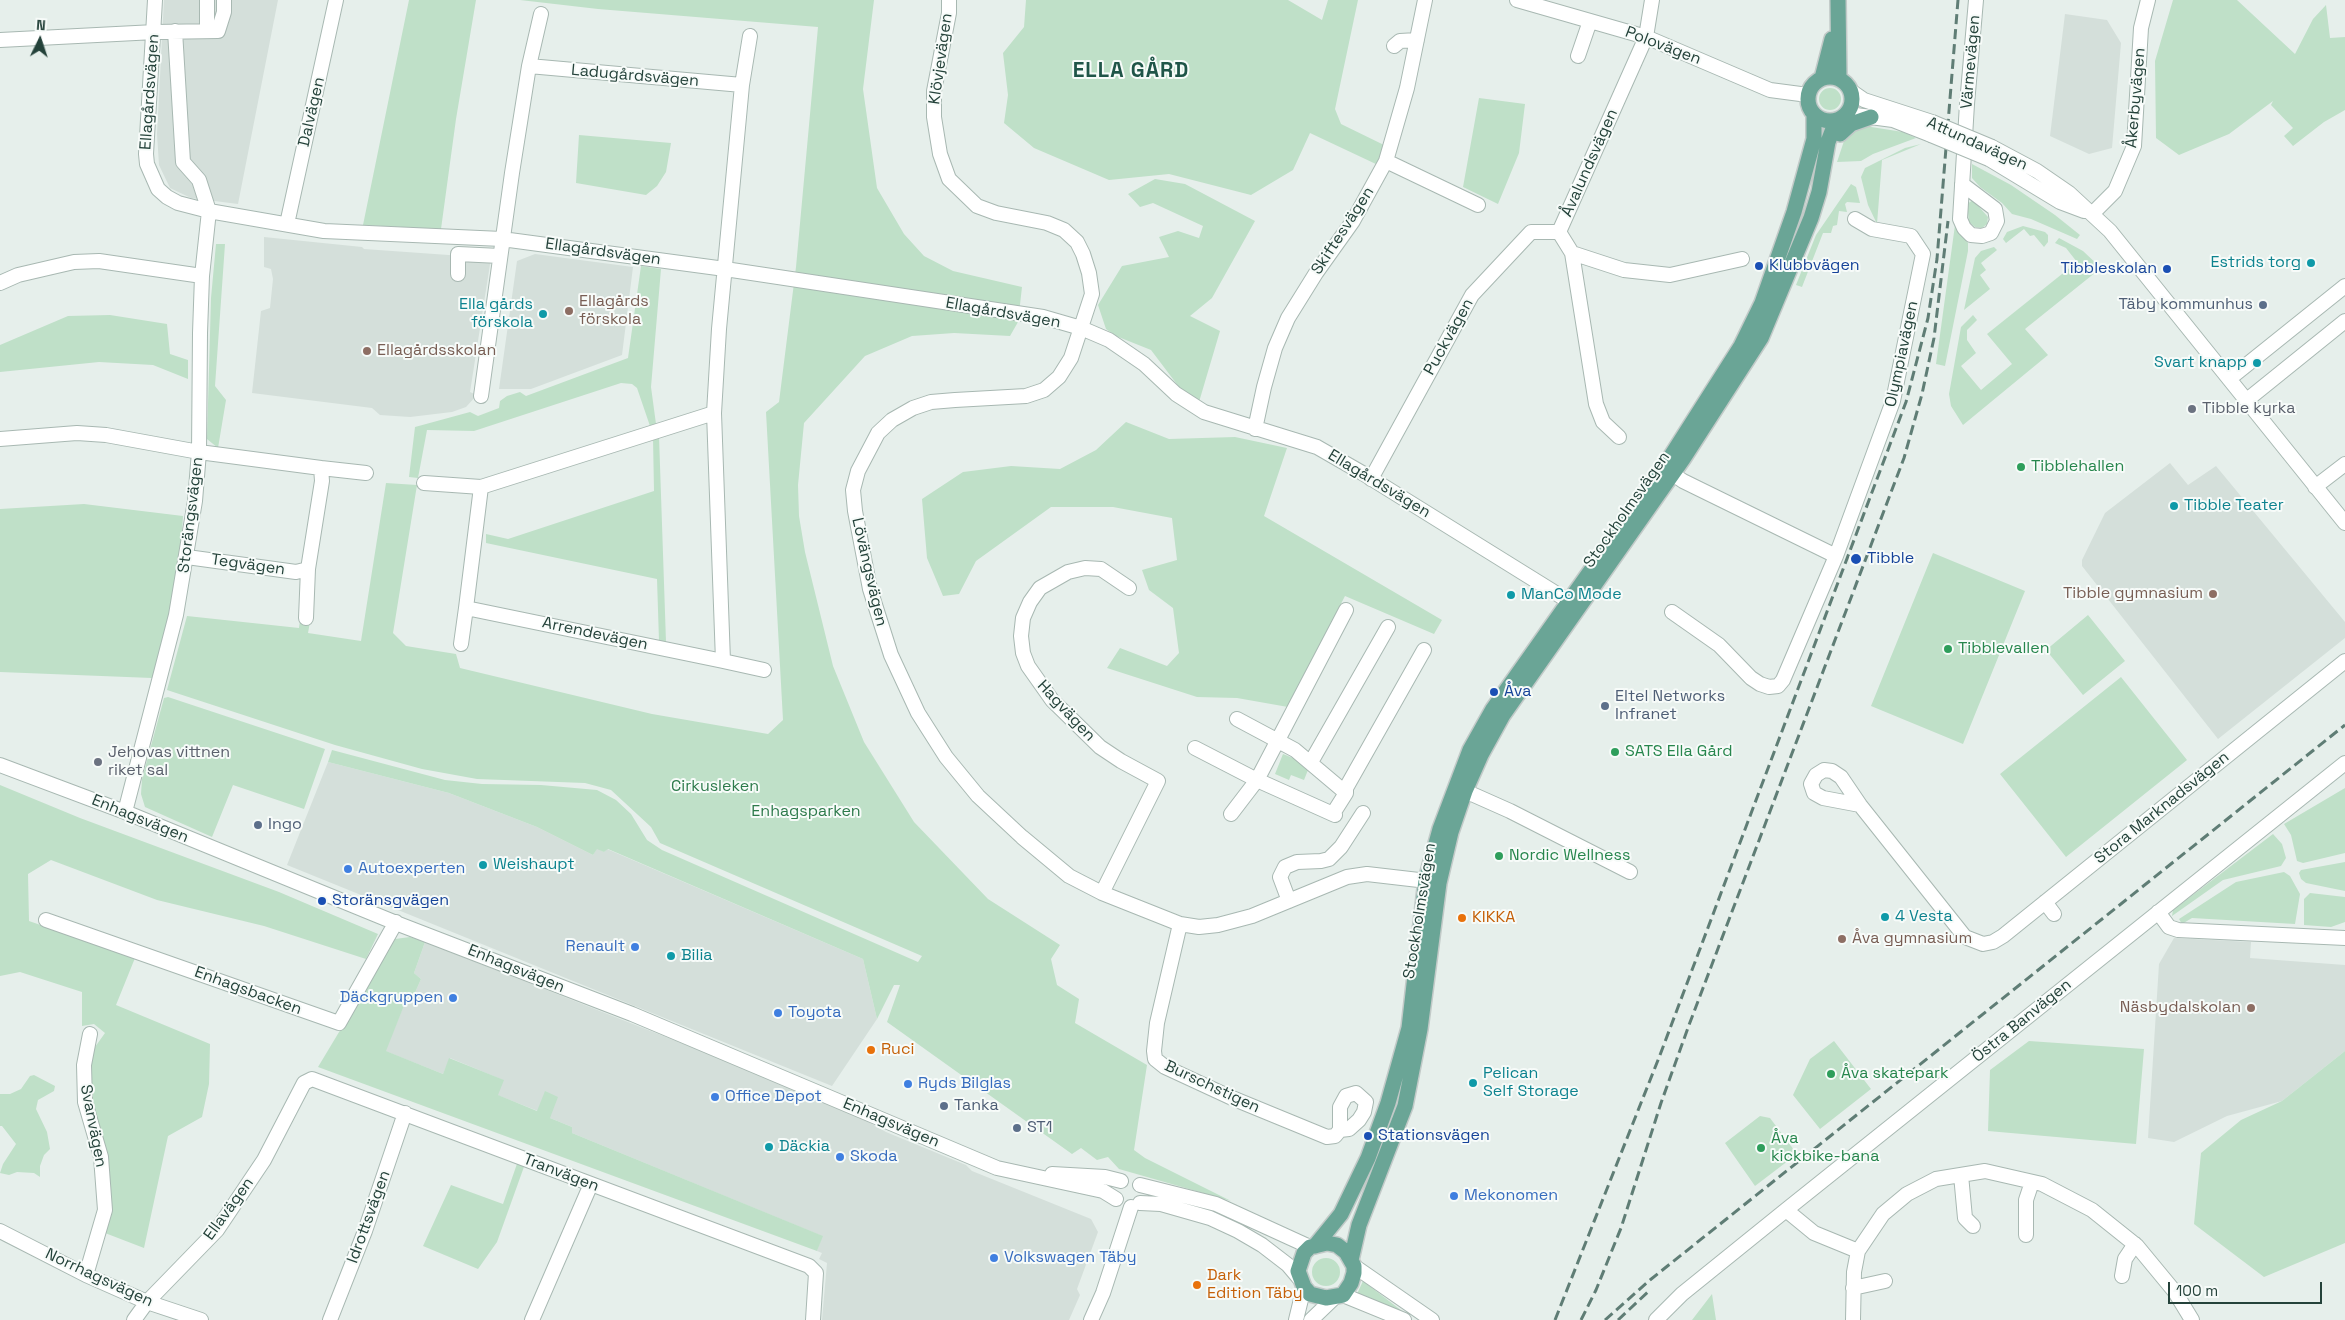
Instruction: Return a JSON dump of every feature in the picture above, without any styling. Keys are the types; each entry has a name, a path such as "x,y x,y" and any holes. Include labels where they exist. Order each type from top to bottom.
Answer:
{"main road":[{"path":"1838,0 1839,78"},
{"path":"1822,78 1839,78 1852,91 1853,103 1842,117 1828,122 1814,115 1810,109 1808,96 1811,88 1822,78 1837,18"},
{"name":"Stockholmsvägen","path":"1668,471 1741,346 1762,303 1809,164 1814,139 1814,115"},
{"name":"Stockholmsvägen","path":"1312,1246 1341,1214 1368,1158 1402,1059 1409,1028 1433,882 1451,832 1460,789 1504,715 1574,605 1668,471 1728,392 1761,338 1812,218 1828,142 1842,117"},
{"path":"1819,192 1840,133 1851,124 1870,117"},
{"name":"Stockholmsvägen","path":"1352,1263 1360,1225 1405,1106 1420,1030 1433,882"},
{"path":"1328,1243 1337,1245 1346,1252 1352,1263 1351,1283 1339,1296 1326,1298 1310,1294 1302,1282 1300,1262 1304,1253 1312,1246 1328,1243"}],"street":[{"name":"Ellagårdsvägen","path":"155,0 146,154 147,164 158,189 167,197 209,211 324,231 502,239 725,269 1043,317 1081,328 1109,340 1144,364 1176,394 1192,406 1224,420 1317,448 1371,479 1574,605"},
{"path":"207,0 207,31"},
{"path":"0,40 175,31 218,31 224,12 224,0"},
{"name":"Dalvägen","path":"287,224 336,0"},
{"name":"Klövjevägen","path":"949,0 949,13 934,91 934,117 940,154 949,179 978,206 1003,215 1047,223 1064,230 1077,242 1084,254 1092,294 1081,328"},
{"name":"Skiftesvägen","path":"1255,429 1264,386 1275,348 1288,318 1316,272 1354,221 1386,161 1407,88 1425,0"},
{"name":"Polovägen","path":"1517,0 1646,37 1770,90 1808,96"},
{"name":"Åvalundsvägen","path":"1619,438 1604,422 1596,404 1572,253 1559,232 1646,37 1652,0"},
{"name":"Värmevägen","path":"1962,184 1966,104 1976,0"},
{"name":"Åkerbyvägen","path":"2092,214 2115,191 2123,178 2134,146 2142,28 2148,0"},
{"path":"480,396 529,66 541,14"},
{"path":"1578,56 1590,20"},
{"path":"175,31 183,162 198,180 209,211"},
{"path":"723,661 714,412 742,85 750,36"},
{"path":"1394,46 1400,41 1417,40"},
{"name":"Ladugårdsvägen","path":"529,66 742,85"},
{"name":"Attundavägen","path":"1852,91 1864,100 1990,153 2060,202 2092,214 2145,273 2345,523"},
{"name":"Attundavägen","path":"1842,117 1870,117 1893,120 1932,129"},
{"path":"1386,161 1478,205"},
{"name":"Storängsvägen","path":"125,812 158,691 187,557 200,452 198,392 202,276 209,211"},
{"name":"Olympiavägen","path":"1672,612 1719,645 1751,678 1769,687 1778,686 1783,680 1836,556 1894,401 1922,254 1911,236 1872,229 1855,219"},
{"name":"Puckvägen","path":"1371,479 1472,295 1530,232 1559,232"},
{"path":"1572,253 1624,270 1670,275 1742,259"},
{"path":"458,274 458,254 500,256"},
{"path":"0,283 18,275 48,267 90,261 144,266 202,276"},
{"path":"2229,378 2345,286"},
{"path":"2247,400 2345,321"},
{"name":"Lövängsvägen","path":"1081,328 1071,358 1059,377 1044,390 1026,396 930,402 913,408 892,420 878,434 858,471 853,490 855,511 870,589 891,655 918,713 946,757 995,812 1069,876 1102,893 1180,924 1199,927 1218,925 1252,916 1347,877 1367,874 1433,882"},
{"path":"424,483 481,487 714,412"},
{"path":"0,439 28,435 106,434 200,452 366,473"},
{"path":"2315,487 2345,464"},
{"name":"Tegvägen","path":"306,618 308,569 322,481 321,468"},
{"path":"1668,471 1836,556"},
{"path":"461,644 481,487"},
{"name":"Tegvägen","path":"187,557 296,572 308,569"},
{"name":"Hagvägen","path":"1102,893 1158,781 1100,747 1052,700 1034,678 1028,666 1023,653 1021,636 1023,618 1030,602 1040,588 1068,572 1085,568 1101,569 1129,588"},
{"name":"Arrendevägen","path":"466,608 764,670"},
{"path":"1231,814 1257,780 1346,610"},
{"path":"1312,762 1388,628"},
{"path":"1335,815 1334,812 1346,793 1346,788 1424,650"},
{"name":"Stora Marknadsvägen","path":"1860,805 1965,937 1983,944 2003,936 2345,661"},
{"path":"1237,719 1277,740 1312,762 1346,793"},
{"path":"1195,748 1257,780 1335,815 1354,828"},
{"name":"Östra Banvägen","path":"1656,1320 1682,1294 2345,763"},
{"name":"Enhagsvägen","path":"0,766 125,812 396,922 632,1014 997,1168 1102,1191 1127,1203 1161,1204 1210,1218 1262,1245 1288,1266 1302,1282"},
{"path":"1460,789 1510,810 1630,872"},
{"path":"1289,901 1280,877 1284,867 1297,862 1321,861 1329,858 1341,847 1363,813"},
{"path":"2045,902 2054,914"},
{"path":"2158,912 2169,927 2178,930 2339,938 2345,929"},
{"name":"Enhagsbacken","path":"46,920 339,1023 396,922"},
{"name":"Burschstigen","path":"1180,924 1157,1023 1154,1051 1156,1060 1165,1067 1190,1079 1327,1137 1335,1136 1340,1130"},
{"name":"Svanvägen","path":"86,1275 105,1210 101,1157 85,1102 84,1065 90,1034"},
{"name":"Tranvägen","path":"304,1083 312,1079 809,1266 816,1274 813,1320"},
{"name":"Ellavägen","path":"134,1320 147,1302 217,1230 264,1160 304,1083"},
{"name":"Idrottsvägen","path":"330,1320 365,1231 405,1113"},
{"path":"1853,1320 1853,1288 1858,1251 1883,1214 1907,1194 1936,1179 1985,1171 2042,1184 2092,1210 2135,1244 2175,1292 2192,1320"},
{"name":"Enhagsvägen","path":"1031,1174 1063,1174 1121,1181"},
{"path":"1961,1175 1965,1218 1973,1226"},
{"path":"1127,1203 1115,1191 1121,1181 1132,1180 1140,1185 1216,1204 1312,1246"},
{"path":"2026,1235 2026,1200 2032,1182"},
{"path":"532,1320 591,1184"},
{"path":"1091,1320 1103,1293 1117,1249 1127,1203 1143,1194 1140,1185"},
{"path":"1786,1210 1814,1233 1858,1251"},
{"name":"Norrhagsvägen","path":"0,1231 86,1275 147,1302 201,1320"},
{"path":"2122,1276 2125,1260 2135,1244"},
{"path":"1352,1263 1432,1320"},
{"path":"1853,1288 1885,1281"},
{"path":"1296,1320 1302,1282"},
{"path":"1311,1320 1339,1296 1404,1320"}],"shaded area":[{"path":"164,0 278,0 238,204 191,198 170,188 159,165 157,134"},
{"path":"2065,14 2107,20 2121,43 2112,148 2089,154 2050,136"},
{"name":"Ellagårdsskolan","path":"264,237 362,247 364,249 491,258 470,392 477,395 466,407 452,412 410,417 380,415 372,408 252,393 261,311 270,308 273,279 271,269 264,267"},
{"name":"Ellagårds förskola","path":"535,254 633,267 622,355 531,389 499,389 517,261"},
{"name":"Tibble gymnasium","path":"2170,463 2188,485 2216,466 2345,622 2345,638 2218,739 2082,566 2082,560 2105,513"},
{"path":"328,762 449,793 537,827 593,855 597,848 604,852 607,849 863,959 877,1019 832,1086 287,865"},
{"name":"Näsbydalskolan","path":"2174,938 2251,942 2250,958 2345,965 2345,1051 2282,1101 2227,1116 2174,1142 2148,1138 2159,964"},
{"path":"425,942 841,1106 886,1132 966,1165 972,1171 1091,1219 1098,1232 1077,1289 1080,1295 1069,1320 822,1320 827,1263 819,1259 822,1253 817,1251 822,1236 572,1133 572,1127 550,1118 546,1091 538,1111 497,1095 503,1080 450,1058 443,1074 385,1051 409,993 414,995 421,979 414,973"}],"green space":[{"path":"409,0 476,0 456,119 441,229 363,225"},
{"name":"Enhagsparken","path":"520,0 874,0 863,89 877,188 904,234 924,256 953,271 1022,287 1018,322 1010,336 954,333 912,336 865,356 804,423 798,485 799,516 805,552 833,666 864,742 914,822 988,899 1060,945 1051,959 1057,985 1079,999 1075,1023 1147,1065 1134,1150 1145,1158 1231,1201 1119,1169 1108,1157 1097,1160 1081,1148 1072,1154 887,1022 900,985 894,985 877,1019 863,959 608,849 604,852 597,849 593,855 537,827 449,793 328,762 332,750 445,780 482,784 541,785 597,790 616,800 631,814 647,840 662,850 918,962 922,956 660,843 651,827 611,790 585,783 477,779 422,769 335,745 167,690 187,616 299,628 300,620 310,622 308,633 361,641 386,483 417,485 393,633 406,646 456,654 460,668 652,714 768,734 783,720 766,412 779,402 796,267 818,27 598,9"},
{"path":"1026,0 1288,0 1322,20 1328,0 1358,0 1335,109 1341,124 1384,145 1378,165 1310,133 1293,170 1251,195 1169,174 1109,180 1034,148 1004,123 1008,95 1003,53 1024,27"},
{"path":"2173,0 2237,0 2295,54 2313,19 2326,5 2330,38 2345,37 2345,110 2324,122 2293,146 2284,136 2293,128 2271,105 2273,101 2229,134 2179,155 2156,138 2155,61"},
{"path":"1830,88 1838,91 1841,99 1838,107 1830,110 1822,107 1819,99 1822,91"},
{"path":"1479,98 1525,104 1519,153 1498,204 1463,187"},
{"path":"1865,126 1903,132 1916,138 1873,154 1861,161 1837,162 1846,135 1855,129"},
{"path":"579,135 671,143 666,172 657,186 646,195 576,183"},
{"path":"1921,144 1882,160 1877,224 1868,205 1861,177 1865,168 1905,148"},
{"path":"1972,164 2011,185 2055,215 2080,235 2077,239 2031,219 2012,214 1972,178"},
{"path":"1155,179 1185,184 1255,221 1212,298 1190,316 1220,331 1199,402 1179,387 1151,350 1116,336 1106,329 1098,305 1122,266 1169,257 1159,237 1178,231 1199,238 1203,226 1153,203 1140,207 1128,194"},
{"path":"1851,184 1856,187 1860,203 1847,202 1845,204 1847,212 1839,211 1837,225 1833,226 1831,233 1823,233 1802,287 1796,285 1816,235"},
{"path":"1973,200 1988,217 1987,224 1982,228 1975,227 1969,222 1967,204"},
{"path":"1955,225 1968,243 1968,251 1945,366 1936,364"},
{"path":"2023,226 2045,232 2048,235 2048,242 2044,247 2034,235 2030,236 2024,229 2006,243 2003,239 2007,232"},
{"path":"2059,238 2083,251 2101,268 2025,329 2048,355 1963,425 1951,406 1949,394 1961,327 1973,315 1977,320 1967,330 1967,340 1976,353 1961,366 1981,390 2012,364 1987,334 2077,262 2066,248 2055,243"},
{"path":"216,244 225,244 215,386 226,400 218,448 207,439 211,298"},
{"path":"1994,247 1997,250 1981,263 1986,270 1980,275 1990,289 1964,310 1975,258 1981,251"},
{"path":"641,266 661,269 651,387 656,424 650,426 637,388 632,384 621,383 474,431 427,430 418,478 409,477 415,427 470,412 478,416 499,408 500,401 507,396 520,392 526,396 628,358"},
{"path":"110,315 167,324 170,354 188,360 188,379 153,365 99,362 0,372 0,345 68,316"},
{"path":"1126,422 1169,439 1235,437 1287,448 1264,516 1442,620 1434,634 1345,596 1288,707 1237,698 1197,697 1107,668 1120,648 1167,666 1179,653 1173,608 1149,590 1142,570 1177,560 1172,518 1113,507 1051,507 976,561 959,594 943,596 927,558 922,499 963,472 1011,466 1060,469 1096,450"},
{"path":"659,436 666,642 659,641 657,579 486,543 486,534 508,539 654,491 653,438"},
{"path":"84,504 183,516 180,568 168,625 152,678 0,672 0,509"},
{"name":"Tibblevallen","path":"1933,553 2025,591 1963,744 1871,706"},
{"path":"2088,615 2125,661 2083,695 2046,650"},
{"path":"2121,677 2187,760 2066,857 2000,774"},
{"path":"168,697 325,749 304,809 233,785 212,837 145,807 141,794 142,779 164,698"},
{"path":"1283,754 1310,765 1304,780 1291,775 1289,780 1275,774"},
{"path":"0,785 80,818 279,892 378,934 366,959 264,926 157,900 51,860 28,874 29,921 135,958 116,1005 210,1044 209,1084 202,1117 168,1136 144,1248 105,1233 108,1220 90,1110 90,1054 105,1033 94,1024 82,1026 82,992 20,972 0,976"},
{"path":"2345,788 2345,853 2303,863 2297,861 2291,835 2284,824"},
{"path":"2273,834 2282,844 2286,858 2281,866 2223,880 2172,916 2173,910"},
{"path":"2345,862 2345,891 2306,883 2301,879 2299,873 2301,870"},
{"path":"2284,872 2290,876 2300,894 2295,924 2192,918 2182,924 2179,919 2236,882"},
{"path":"2310,893 2345,897 2345,922 2331,927 2304,925 2304,899"},
{"path":"410,937 425,942 414,973 421,979 414,995 409,993 386,1051 443,1074 449,1058 504,1080 498,1095 537,1111 545,1091 558,1097 550,1118 572,1127 572,1133 823,1236 817,1251 318,1067 395,939"},
{"name":"Åva skatepark","path":"1834,1041 1871,1089 1820,1129 1793,1095 1810,1059"},
{"path":"2029,1041 2144,1049 2136,1144 1988,1131 1990,1070"},
{"path":"2345,1051 2345,1243 2264,1277 2194,1224 2201,1153 2241,1120 2282,1101"},
{"path":"34,1075 55,1086 54,1091 38,1100 36,1109 47,1132 50,1149 44,1155 40,1166 40,1177 34,1173 17,1172 9,1175 0,1173 3,1164 16,1144 0,1126 0,1094 10,1094 21,1089 30,1076"},
{"name":"Åva kickbike-bana","path":"1760,1116 1770,1118 1797,1154 1755,1186 1725,1143"},
{"path":"518,1161 525,1164 497,1242 478,1269 423,1246 451,1185 503,1204"},
{"path":"1326,1258 1336,1262 1340,1272 1336,1282 1326,1286 1316,1282 1312,1272 1316,1262"},
{"path":"1363,1281 1402,1311 1357,1294"},
{"path":"1712,1294 1716,1320 1692,1320"}],"railway":[{"path":"1555,1320 1660,1055 1906,402 1928,318 1937,259 1958,0"},
{"path":"1581,1320 1596,1290 1621,1228 1661,1103 1689,1025 1904,458 1922,394 1934,338 1948,221"},
{"path":"1605,1320 1650,1280 2345,725"},
{"path":"1618,1320 1650,1290"}],"place":[{"name":"Estrids torg","path":"2311,263"},
{"name":"Klubbvägen","path":"1759,266"},
{"name":"Tibbleskolan","path":"2167,269"},
{"name":"Täby kommunhus","path":"2263,305"},
{"name":"Ellagårds förskola","path":"569,311"},
{"name":"Ella gårds förskola","path":"543,314"},
{"name":"Ellagårdsskolan","path":"367,351"},
{"name":"Svart knapp","path":"2257,363"},
{"name":"Tibble kyrka","path":"2192,409"},
{"name":"Tibblehallen","path":"2021,467"},
{"name":"Tibble Teater","path":"2174,506"},
{"name":"Tibble","path":"1856,559"},
{"name":"Tibble gymnasium","path":"2213,594"},
{"name":"ManCo Mode","path":"1511,595"},
{"name":"Tibblevallen","path":"1948,649"},
{"name":"Åva","path":"1494,692"},
{"name":"Eltel Networks Infranet","path":"1605,706"},
{"name":"SATS Ella Gård","path":"1615,752"},
{"name":"Jehovas vittnen riket sal","path":"98,762"},
{"name":"Ingo","path":"258,825"},
{"name":"Nordic Wellness","path":"1499,856"},
{"name":"Weishaupt","path":"483,865"},
{"name":"Autoexperten","path":"348,869"},
{"name":"Storänsgvägen","path":"322,901"},
{"name":"4 Vesta","path":"1885,917"},
{"name":"KIKKA","path":"1462,918"},
{"name":"Åva gymnasium","path":"1842,939"},
{"name":"Renault","path":"635,947"},
{"name":"Bilia","path":"671,956"},
{"name":"Däckgruppen","path":"453,998"},
{"name":"Näsbydalskolan","path":"2251,1008"},
{"name":"Toyota","path":"778,1013"},
{"name":"Ruci","path":"871,1050"},
{"name":"Åva skatepark","path":"1831,1074"},
{"name":"Pelican Self Storage","path":"1473,1083"},
{"name":"Ryds Bilglas","path":"908,1084"},
{"name":"Office Depot","path":"715,1097"},
{"name":"Tanka","path":"944,1106"},
{"name":"ST1","path":"1017,1128"},
{"name":"Stationsvägen","path":"1368,1136"},
{"name":"Däckia","path":"769,1147"},
{"name":"Åva kickbike-bana","path":"1761,1148"},
{"name":"Skoda","path":"840,1157"},
{"name":"Mekonomen","path":"1454,1196"},
{"name":"Volkswagen Täby","path":"994,1258"},
{"name":"Dark Edition Täby","path":"1197,1285"}],"district":[{"name":"ELLA GÅRD","path":"1131,71"}],"park label":[{"name":"Cirkusleken","path":"715,787"}]}
